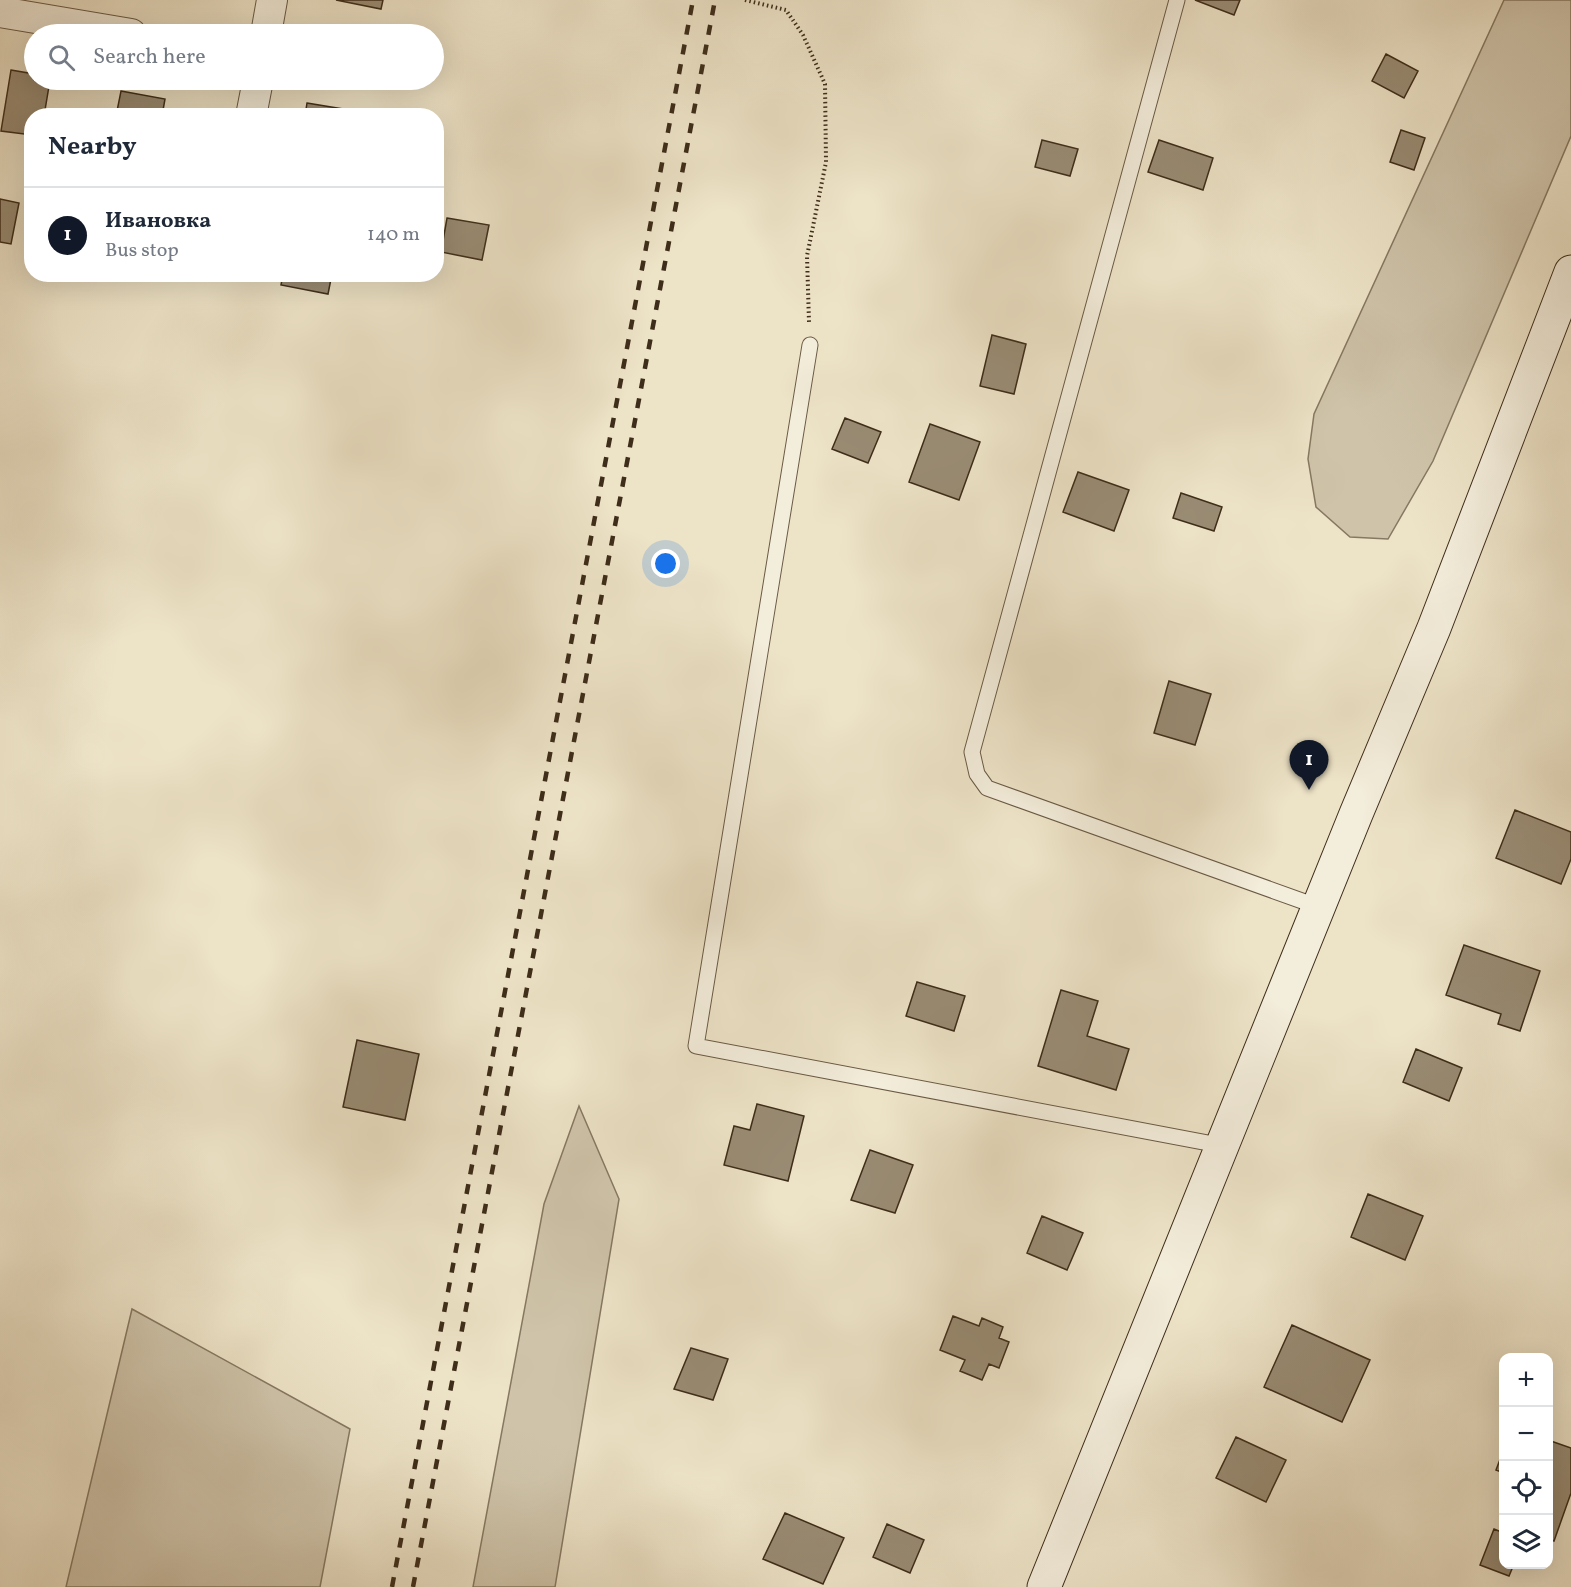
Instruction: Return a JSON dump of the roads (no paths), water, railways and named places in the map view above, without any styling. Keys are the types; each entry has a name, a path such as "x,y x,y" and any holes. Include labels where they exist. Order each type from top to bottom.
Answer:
{"street":[{"path":"268,24 272,0"},
{"path":"0,12 71,24"},
{"path":"253,108 256,90"},
{"path":"1044,1587 1224,1146 1318,907 1434,628 1571,272"}],"lane":[{"path":"1177,0 972,752 977,774 987,788 1318,907"},
{"path":"810,345 696,1046 1224,1146"}],"railway":[{"path":"392,1587 693,0"},
{"path":"413,1587 715,0"}],"place":[{"name":"Ивановка","path":"1309,790"}]}
